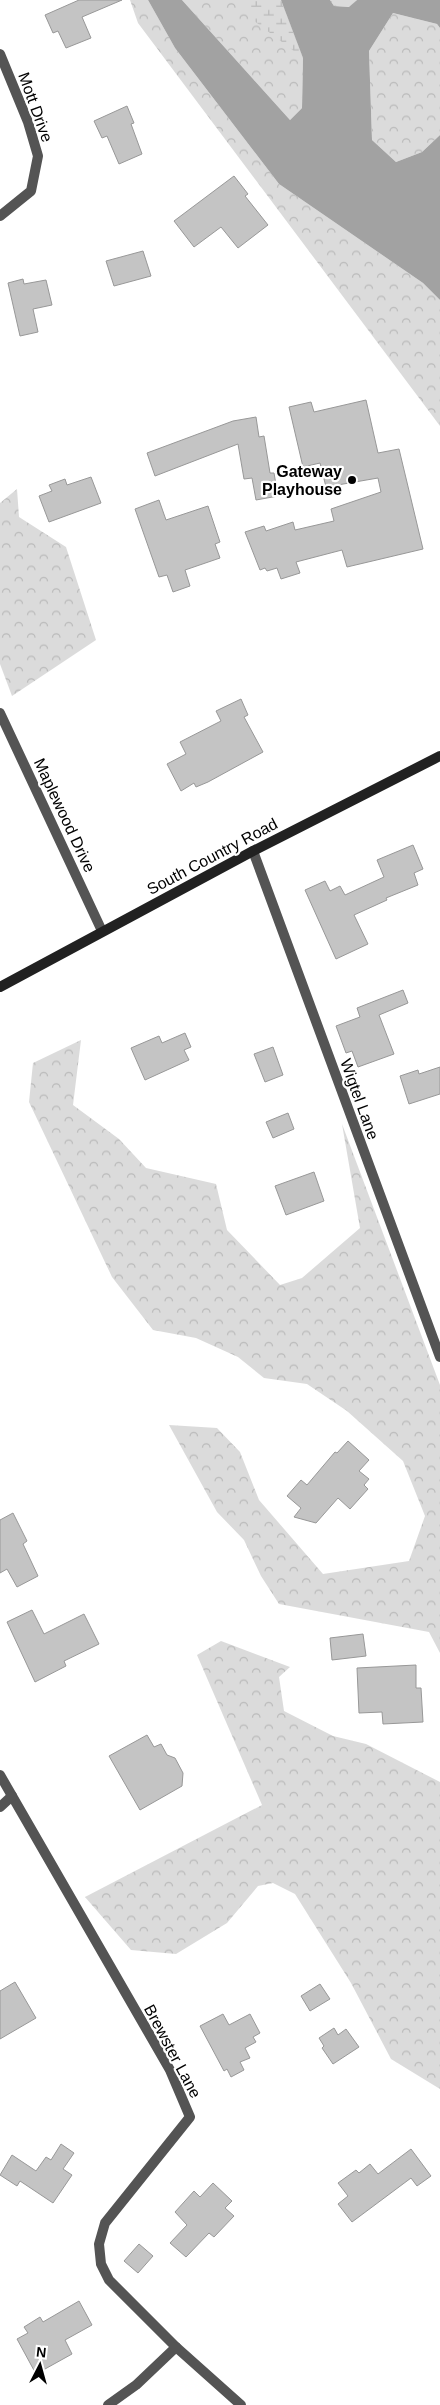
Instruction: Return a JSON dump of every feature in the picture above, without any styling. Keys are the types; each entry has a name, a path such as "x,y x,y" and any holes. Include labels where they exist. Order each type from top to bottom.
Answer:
{"main road":[{"name":"South Country Road","path":"0,987 253,851 440,756"}],"street":[{"name":"Mott Drive","path":"0,54 28,122 38,156 31,192 0,216"},
{"name":"Maplewood Drive","path":"0,713 102,931"},
{"name":"Wigtel Lane","path":"253,851 440,1357"},
{"name":"Brewster Lane","path":"0,1775 170,2070 190,2117 105,2223 99,2244 101,2264 109,2280 176,2347 241,2405"},
{"path":"0,1807 12,1796"},
{"path":"108,2405 136,2384 176,2347"}],"green space":[{"path":"130,0 148,0 175,48 279,184 423,283 440,300 440,426 138,23"},
{"path":"182,0 281,0 303,58 302,108 290,120"},
{"path":"241,0 281,0 303,58 253,20"},
{"path":"330,0 357,0 350,7 334,6"},
{"path":"393,13 437,24 440,28 440,135 422,152 396,162 372,140 369,51"},
{"path":"17,489 19,517 66,547 96,640 12,696 0,664 0,503"},
{"path":"81,1040 73,1105 119,1139 146,1168 216,1184 227,1230 280,1285 302,1278 360,1228 342,1124 440,1385 440,1653 429,1632 279,1604 261,1576 244,1540 217,1512 169,1425 217,1428 240,1452 259,1500 323,1574 409,1561 425,1516 403,1461 347,1411 307,1384 264,1378 238,1357 196,1338 153,1330 112,1277 29,1102 33,1063"},
{"path":"221,1641 290,1667 279,1677 284,1711 333,1736 366,1744 440,1782 440,2089 391,2059 351,1983 295,1894 273,1883 258,1886 227,1923 176,1954 131,1950 85,1897 262,1805 197,1655"}],"shaded area":[{"path":"148,0 182,0 290,120 302,108 303,58 281,0 330,0 334,6 349,7 357,0 440,0 440,28 437,24 393,13 369,51 372,140 396,162 422,152 440,135 440,300 423,283 279,184 175,48"}],"building":[{"path":"79,0 122,0 82,17 91,38 66,48 58,31 53,33 45,15"},
{"path":"127,106 134,123 131,124 142,154 119,164 107,136 102,138 94,121"},
{"path":"234,176 248,194 245,196 268,225 238,248 221,227 194,247 174,221"},
{"path":"143,251 151,276 114,286 106,261"},
{"path":"23,279 24,284 46,280 52,305 33,309 38,332 20,336 8,283"},
{"name":"Gateway Playhouse","path":"366,400 378,453 399,449 423,549 347,567 342,550 296,562 300,573 281,579 277,568 267,571 265,568 260,570 245,532 264,526 266,531 293,522 295,530 334,521 331,509 381,492 378,478 326,487 320,463 303,467 289,407 311,402 314,412"},
{"path":"256,417 259,437 264,436 270,473 274,473 278,496 256,500 252,478 244,479 238,444 155,476 147,453 233,421"},
{"path":"91,477 101,503 49,522 39,496 52,491 49,485 65,479 67,485"},
{"path":"159,500 166,520 208,506 220,542 215,544 220,558 185,570 190,586 173,592 167,575 159,577 135,509"},
{"path":"241,699 248,715 244,717 263,752 208,782 196,787 194,783 181,791 167,764 186,754 180,742 221,721 216,711"},
{"path":"413,845 423,869 414,873 418,885 386,898 387,900 354,915 368,944 336,959 305,890 325,881 330,891 340,886 345,895 384,877 377,860"},
{"path":"403,990 408,1003 379,1015 394,1054 358,1067 352,1051 346,1053 336,1026 360,1017 357,1008"},
{"path":"185,1033 191,1047 184,1050 189,1060 145,1080 131,1048 159,1036 162,1043"},
{"path":"273,1047 283,1075 265,1082 254,1054"},
{"path":"440,1067 440,1094 409,1104 400,1076 418,1070 419,1074"},
{"path":"288,1113 294,1129 273,1138 266,1122"},
{"path":"314,1172 324,1201 286,1215 275,1186"},
{"path":"348,1441 369,1460 359,1471 369,1479 364,1485 368,1489 350,1509 338,1498 316,1523 294,1517 301,1508 287,1496 301,1480 307,1485 335,1452 337,1453"},
{"path":"13,1513 27,1541 23,1544 38,1576 17,1587 7,1569 0,1573 0,1520"},
{"path":"32,1610 44,1634 84,1614 99,1644 64,1661 66,1666 35,1682 7,1622"},
{"path":"363,1634 366,1656 332,1660 330,1638"},
{"path":"416,1665 416,1688 421,1688 423,1722 383,1724 382,1712 359,1713 357,1668"},
{"path":"147,1735 154,1747 161,1744 167,1755 175,1758 183,1773 182,1786 140,1810 109,1756"},
{"path":"15,1982 36,2018 0,2039 0,1991"},
{"path":"320,1984 330,1999 310,2011 301,1996"},
{"path":"223,2014 229,2025 250,2014 260,2033 253,2037 256,2042 245,2048 250,2058 240,2062 244,2070 231,2077 227,2069 224,2071 200,2026"},
{"path":"334,2028 338,2035 346,2029 359,2047 333,2064 322,2048 324,2046 319,2038"},
{"path":"61,2144 74,2153 63,2169 72,2175 53,2203 20,2181 17,2186 0,2175 12,2155 36,2171 46,2157 51,2160"},
{"path":"411,2149 431,2176 417,2186 411,2178 352,2222 338,2204 348,2196 338,2183 356,2170 359,2173 370,2164 378,2174"},
{"path":"213,2183 232,2201 225,2208 234,2216 214,2237 209,2233 186,2257 170,2243 187,2225 175,2212 194,2191 200,2197"},
{"path":"139,2244 153,2256 138,2273 124,2261"},
{"path":"79,2301 92,2325 65,2340 72,2354 36,2374 17,2339 28,2333 24,2327 40,2317 43,2322"}],"place":[{"name":"Gateway Playhouse","path":"352,480"}]}
